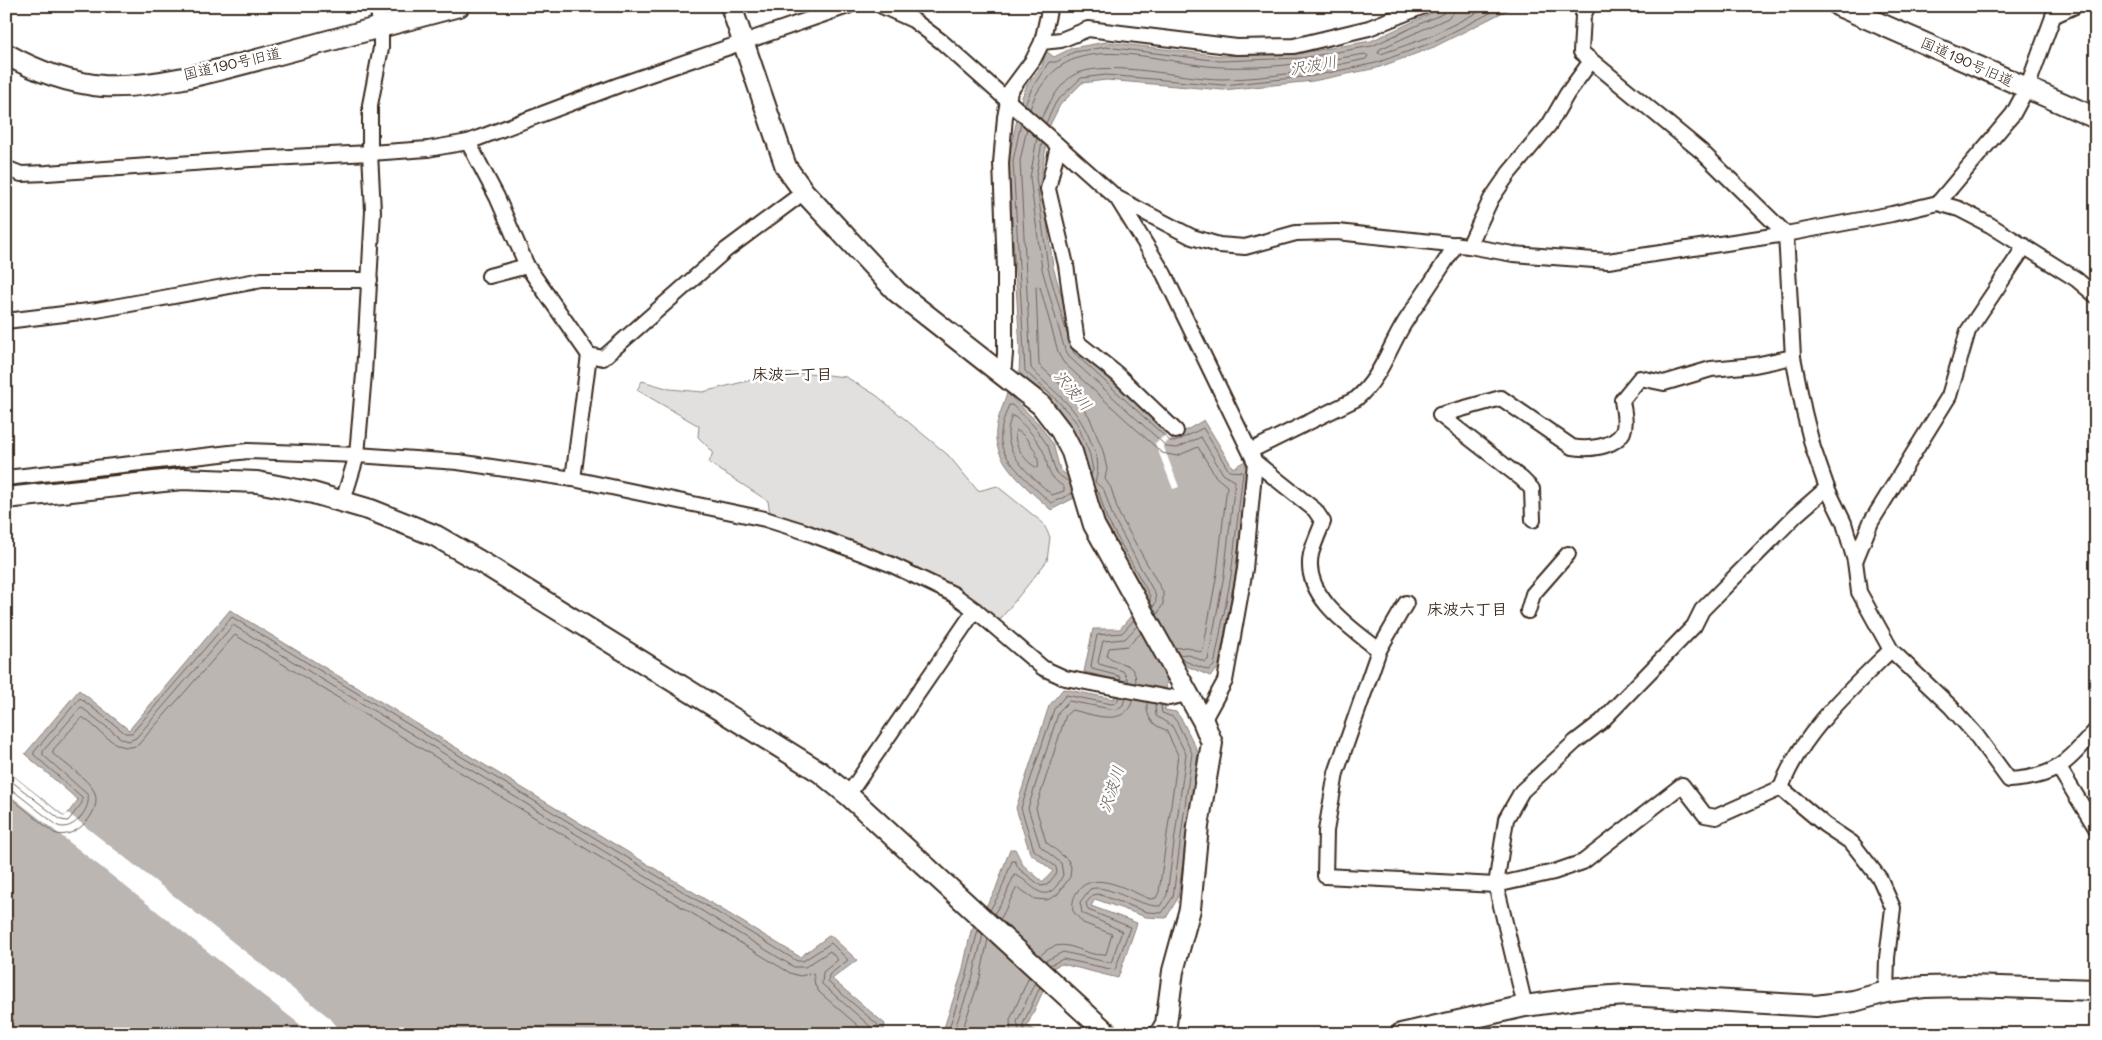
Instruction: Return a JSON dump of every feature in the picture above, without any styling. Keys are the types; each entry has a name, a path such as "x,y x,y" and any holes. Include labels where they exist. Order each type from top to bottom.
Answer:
{"street":[{"path":"343,501 357,455 370,280 373,211 370,105 378,65 381,27 377,6"},
{"name":"国道190号旧道","path":"6,54 42,72 64,79 104,86 134,84 219,70 459,6"},
{"path":"730,6 786,167 804,192 897,292 1041,405 1056,424 1072,452 1094,526 1176,672 1178,696"},
{"path":"6,168 21,174 47,173 428,149 468,142 741,42 848,6"},
{"path":"883,6 914,20 942,42 1117,198 1192,236 1219,245 1245,247 1296,233 1337,232 1462,245 1513,254 1608,261 1786,234 1892,214 1938,203 1959,209 2025,246 2076,279 2096,296"},
{"path":"1050,6 1050,41"},
{"path":"1002,375 1005,354 1005,269 1001,163 1010,91 1050,41 1088,29 1237,47 1294,46 1369,28 1424,6"},
{"path":"1588,6 1583,16 1581,52 1701,151 1786,234 1793,357 1810,439 1826,488 1844,523 1855,561 1859,592 1891,650 1952,707 2009,780 2031,779 2059,768 2096,730"},
{"name":"国道190号旧道","path":"1839,6 2096,118"},
{"path":"1938,203 2012,114 2027,88 2055,11 2075,6"},
{"path":"1253,457 1356,399 1368,388 1383,367 1404,323 1462,245 1509,173 1549,125 1567,94 1591,61"},
{"path":"468,142 497,197 528,266 589,354 603,358 726,250 804,192"},
{"path":"1056,144 1048,188 1066,265 1077,342 1117,374 1176,431"},
{"path":"1117,198 1164,274 1253,457 1315,510 1323,522 1311,556 1312,575 1323,601 1336,617 1378,650"},
{"path":"1855,561 1871,522 1949,396 1968,331 2025,246"},
{"path":"489,276 528,266"},
{"path":"6,321 97,310 262,280 370,280"},
{"path":"574,479 589,354"},
{"path":"1534,520 1532,489 1522,479 1440,415 1501,398 1572,447 1583,449 1614,441 1623,431 1622,400 1640,378 1664,383 1711,369 1754,365 1793,357"},
{"path":"6,478 248,451 357,455 458,462 574,479 765,519 803,531 890,564 952,594 975,610 1043,668 1065,678 1178,696 1203,721 1212,743 1198,826 1190,909 1173,972 1166,1024 1160,1034"},
{"path":"1203,721 1225,681 1245,569 1253,457"},
{"path":"6,498 182,479 257,482 343,501 436,536 486,564 775,742 820,772 977,912 1108,1034"},
{"path":"1525,1006 1496,886 1506,819 1522,790 1575,742 1601,722 1694,626 1702,610 1796,515 1826,488"},
{"path":"1528,611 1533,594 1568,554"},
{"path":"1406,603 1378,650 1336,773 1326,831 1325,876 1496,886 1583,862 1682,785 1705,815 1716,817 1781,788 1788,766 1806,742 1849,692 1891,650"},
{"path":"848,795 975,610"},
{"path":"2059,768 2096,828"},
{"path":"1781,788 1825,825 1852,843 1880,879 1893,908 1887,958 1886,992"},
{"path":"1401,1034 1525,1006 1582,998 1627,995 1816,1006 1854,1001 1886,992 1924,987 1968,986 2096,990"}],"shaded area":[{"path":"808,373 846,377 876,395 948,455 978,491 997,486 1043,523 1050,537 1047,561 998,622 770,514 768,501 709,463 713,452 698,437 699,426 637,390 642,381 670,389 703,392 775,374"}],"water":[{"name":"沢波川","path":"1447,6 1515,6 1434,47 1377,68 1313,81 1223,90 1106,80 1082,83 1060,105 1050,125 1041,176 1053,267 1077,349 1173,438 1204,420 1233,468 1245,461 1249,467 1235,576 1218,669 1210,676 1184,665 1167,674 1165,710 1176,712 1198,752 1178,898 1166,918 1146,917 1095,899 1091,906 1137,923 1118,978 1062,964 1054,967 1027,1026 1042,1034 942,1034 962,973 971,931 995,891 1010,849 1015,849 1023,865 1043,882 1053,871 1030,853 1016,808 1049,706 1063,689 1114,699 1118,680 1084,672 1093,629 1120,629 1145,599 1102,521 1094,494 1074,498 1051,510 1014,474 1006,464 996,442 999,416 1007,393 1038,423 1053,444 1060,470 1069,477 1088,471 1084,454 1071,427 1054,405 1019,374 1020,348 1008,160 1022,97 1027,85 1042,66 1046,51 1054,57 1072,48 1106,42 1221,56 1301,53 1371,41"},
{"path":"230,610 800,957 830,935 857,960 832,979 885,1024 883,1034 6,1034 6,770 65,817 78,800 25,754 79,690 129,730"}],"pier":[{"path":"1168,433 1173,438 1163,445 1179,487 1173,489 1155,443"},
{"path":"6,770 64,817 68,813 330,1018 343,1034 312,1034 6,792"}],"district":[{"name":"床波一丁目","path":"792,374"},
{"name":"床波六丁目","path":"1467,609"}]}
